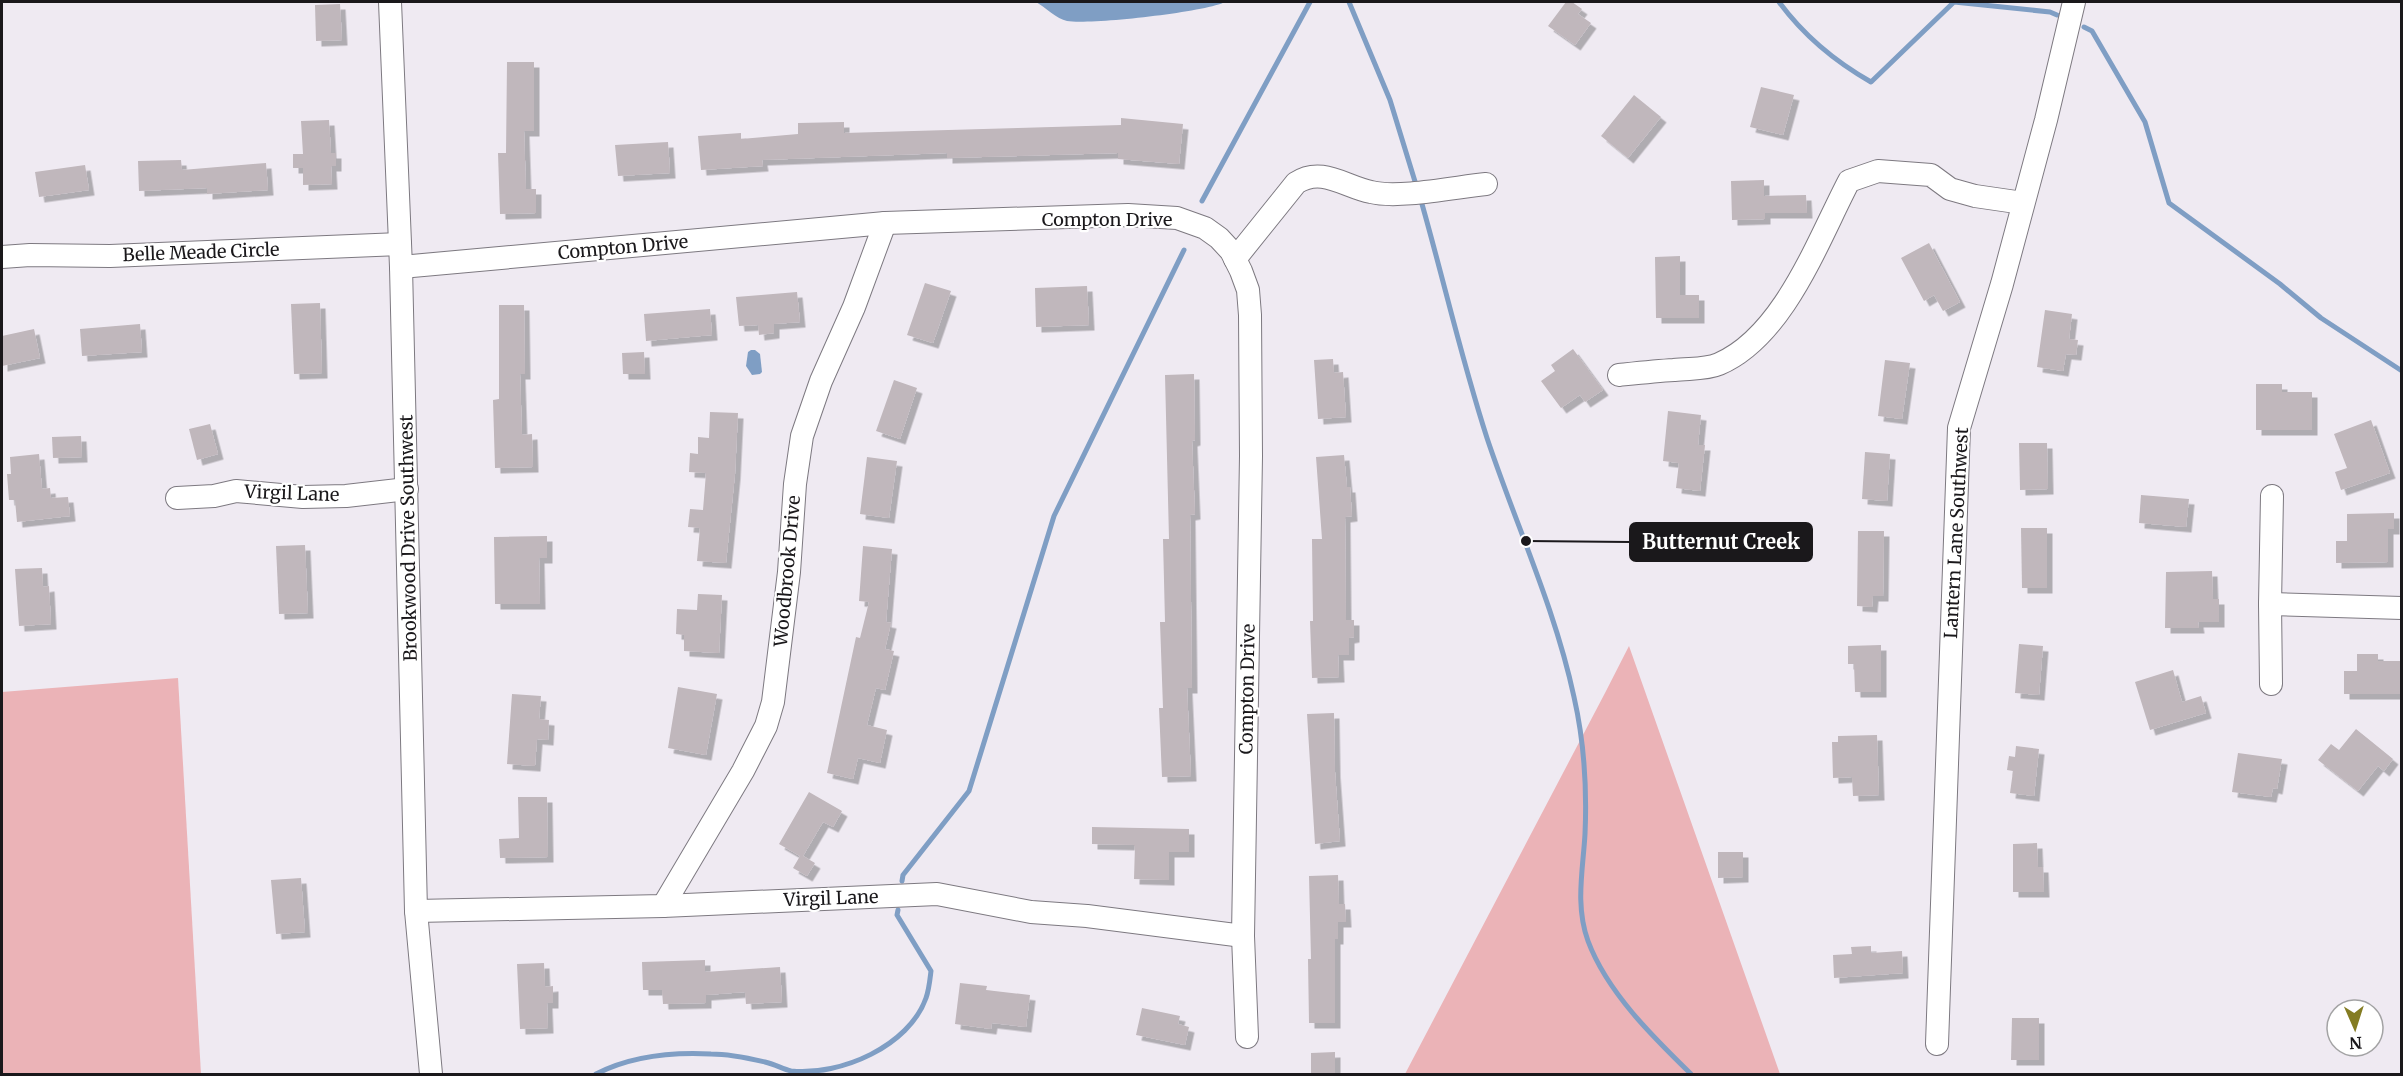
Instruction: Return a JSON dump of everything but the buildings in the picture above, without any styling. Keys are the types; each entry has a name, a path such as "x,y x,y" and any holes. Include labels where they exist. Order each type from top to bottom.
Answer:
{"street":[{"name":"Brookwood Drive Southwest","path":"390,2 401,267 416,911 431,1074"},
{"name":"Lantern Lane Southwest","path":"1937,1044 1959,428 2002,284 2074,2"},
{"path":"1620,375 1700,369 1718,365 1742,351 1794,292 1849,181 1878,171 1931,175 1950,189 1976,196 2023,203"},
{"path":"1235,259 1296,183 1303,179 1323,176 1370,192 1388,194 1486,184"},
{"name":"Compton Drive","path":"401,267 885,223 1128,215 1177,218 1205,228 1219,238 1231,251 1248,290 1250,315 1251,456 1243,936 1247,1037"},
{"name":"Woodbrook Drive","path":"663,906 744,771 766,726 773,702 789,572 795,484 802,436 821,381 854,307 885,223"},
{"name":"Belle Meade Circle","path":"2,257 110,256 400,244"},
{"name":"Virgil Lane","path":"177,498 214,496 236,491 303,497 346,496 407,489"},
{"path":"2271,684 2272,496"},
{"path":"2270,604 2402,608"},
{"name":"Virgil Lane","path":"416,911 663,906 937,894 1032,912 1088,916 1243,936"}],"shaded area":[{"path":"1629,646 1780,1074 1405,1074 1605,693"},
{"path":"178,678 201,1074 2,1074 2,692"}],"water":[{"path":"1036,2 1225,2 1196,10 1080,22 1063,20"},
{"path":"751,350 760,354 762,372 760,374 752,375 746,366 748,352"}],"waterway":[{"path":"1202,201 1310,2"},
{"path":"1349,2 1390,100 1417,188"},
{"path":"1779,2 1820,47 1871,82 1954,2 2050,12 2057,15"},
{"path":"2084,27 2092,31 2145,122 2169,203 2280,284 2321,318 2402,371"},
{"path":"1420,197 1460,348 1487,438 1546,599 1574,697 1585,782 1581,901 1588,941 1596,960 1632,1013 1691,1074"},
{"path":"902,881 903,875 969,791 1054,516 1184,250"},
{"path":"596,1074 623,1063 652,1056 732,1055 791,1071 810,1071 851,1063 871,1054 889,1044 905,1030 917,1015 929,988 931,971 897,915 898,910"}],"place":[{"name":"Butternut Creek","path":"1526,541"}]}
